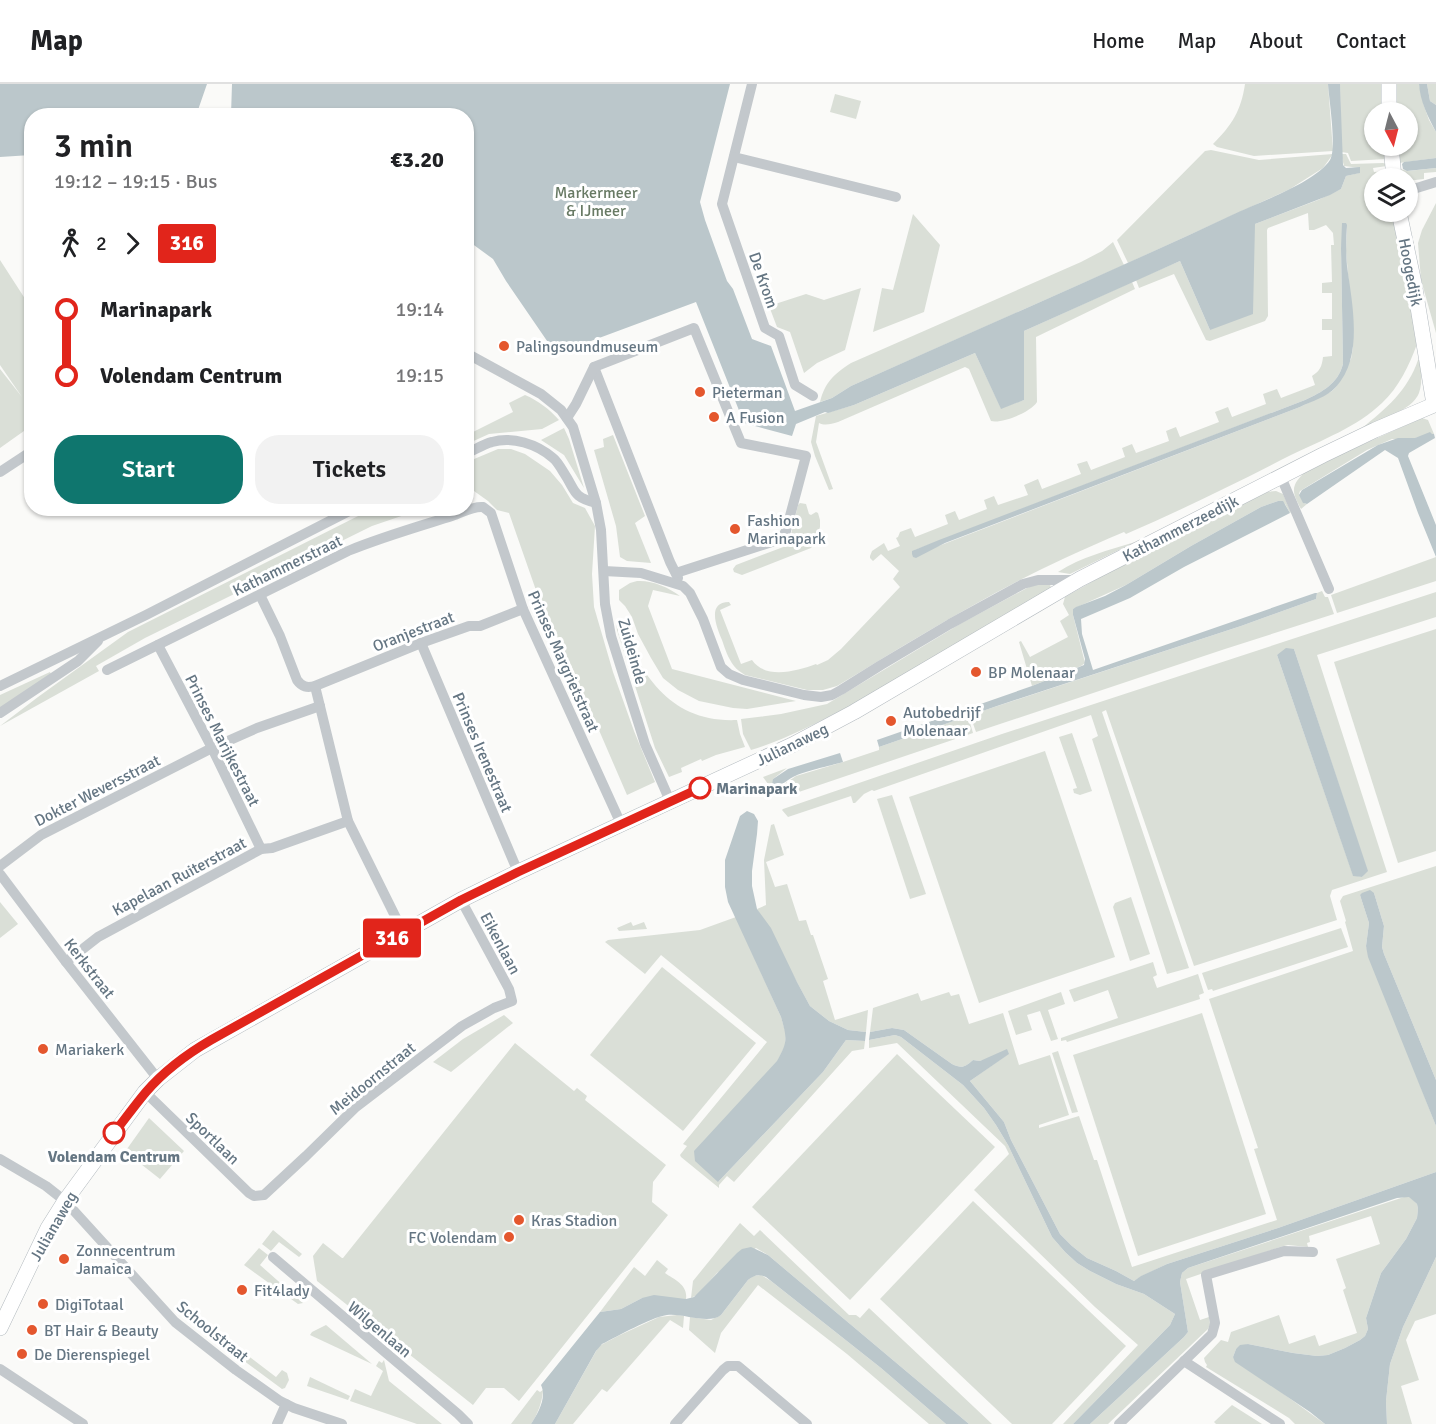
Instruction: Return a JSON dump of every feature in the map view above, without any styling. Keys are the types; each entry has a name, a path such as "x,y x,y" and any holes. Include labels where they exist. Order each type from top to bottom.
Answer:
{"main road":[{"path":"1389,84 1389,102"},
{"name":"Hoogedijk","path":"1401,222 1435,404"},
{"name":"Kathammerzeedijk","path":"1080,579 1375,430 1435,404"},
{"name":"Julianaweg","path":"0,1328 48,1228 70,1206 145,1092 175,1064 203,1045 461,900 827,727 1080,579"}],"street":[{"name":"De Krom","path":"752,84 722,204 765,328 779,336 795,384 813,396"},
{"path":"734,156 897,197"},
{"path":"1418,188 1436,182"},
{"path":"567,418 594,367 694,328 741,443 806,456 786,531 781,539 676,573"},
{"name":"Zuideinde","path":"474,358 541,394 556,405 567,418 575,434 596,503 601,530 606,604 611,636 645,744 670,801"},
{"path":"594,367 670,562 703,619 721,667 729,674 743,680 804,695 820,697 832,694 1023,584 1038,580 1080,579"},
{"path":"474,450 493,441 510,440 533,446 554,458 580,498 596,503"},
{"path":"0,472 24,456"},
{"path":"1281,477 1329,589"},
{"name":"Kathammerstraat","path":"474,508 487,509"},
{"name":"Prinses Margrietstraat","path":"487,509 491,513 523,609 621,824"},
{"path":"0,686 339,516"},
{"name":"Kathammerstraat","path":"107,670 348,551 453,516"},
{"path":"604,571 641,573 683,586"},
{"path":"260,595 280,636 297,680 306,687 315,686 348,821 403,932"},
{"name":"Oranjestraat","path":"315,686 421,643 469,626 480,626 523,609"},
{"path":"0,713 78,662 103,635"},
{"name":"Prinses Irenestraat","path":"421,643 518,872"},
{"name":"Prinses Marijkestraat","path":"158,645 261,849"},
{"name":"Dokter Weversstraat","path":"0,866 41,835 212,748 257,728 320,706"},
{"name":"Kapelaan Ruiterstraat","path":"66,962 98,937 261,849 272,848 348,821"},
{"name":"Kerkstraat","path":"0,874 158,1079"},
{"name":"Eikenlaan","path":"461,900 509,988 512,1001"},
{"name":"Meidoornstraat","path":"264,1195 356,1107 462,1026 512,1001"},
{"name":"Sportlaan","path":"145,1092 249,1193 254,1196 264,1195"},
{"name":"Schoolstraat","path":"0,1159 46,1186 70,1206 175,1322 236,1370 286,1404 342,1424"},
{"path":"1119,1424 1212,1334 1215,1328 1214,1318 1206,1275 1284,1251 1313,1252"},
{"name":"Wilgenlaan","path":"273,1257 458,1413 468,1424"},
{"path":"1184,1361 1280,1424"},
{"path":"675,1424 723,1370 733,1365 738,1366 807,1424"},
{"path":"0,1370 84,1424"},
{"path":"277,1424 286,1404"}],"shaded area":[{"path":"0,84 207,84 199,108 24,108 24,155 0,157"},
{"name":"Markermeer & IJmeer","path":"232,84 730,84 700,202 727,281 733,289 752,339 771,346 795,411 832,398 851,386 1090,280 1312,177 1330,160 1332,154 1333,135 1328,84 1340,84 1343,165 1346,168 1360,167 1360,173 1346,176 1341,189 1330,195 1255,224 1253,314 1210,330 1180,261 1024,331 1024,400 1001,409 975,353 854,405 825,412 796,424 792,436 744,423 696,302 556,354 493,259 474,245 474,108 231,108"},
{"path":"1245,84 1328,84 1333,151 1254,156 1213,144 1235,117"},
{"path":"1340,84 1383,84 1383,102 1364,102 1364,156 1386,156 1386,159 1351,161 1348,153 1341,152"},
{"path":"1395,84 1419,84 1424,106 1436,132 1436,158 1399,163 1399,156 1418,156 1418,102 1396,102"},
{"path":"1419,84 1427,84 1430,101 1436,105 1436,132 1427,115"},
{"path":"1427,84 1436,84 1436,105 1430,101"},
{"path":"835,94 861,101 856,119 830,112"},
{"path":"1211,150 1259,160 1333,154 1323,168 1290,189 1128,263 1117,240 1205,151"},
{"path":"1341,154 1346,154 1351,164 1387,164 1387,166 1364,168 1364,222 1395,222 1417,344 1398,383 1388,397 1372,412 1339,432 1188,506 1126,534 1124,532 1109,538 1035,572 949,619 837,686 823,690 807,690 745,675 734,666 716,623 715,611 722,603 729,602 731,605 720,610 741,664 752,660 765,670 773,672 791,671 817,665 828,660 841,649 900,587 893,579 899,571 881,554 873,561 870,556 872,551 884,543 888,551 900,546 896,538 900,532 911,528 915,537 948,524 945,515 955,511 959,520 987,509 984,500 994,496 998,505 1028,495 1024,485 1038,479 1042,489 1081,474 1077,464 1087,461 1091,470 1125,457 1122,448 1132,444 1136,453 1169,441 1166,431 1176,427 1180,437 1219,422 1215,412 1228,407 1232,417 1266,404 1263,394 1277,389 1281,398 1315,385 1312,376 1320,368 1323,357 1332,356 1332,330 1322,330 1322,319 1332,319 1332,293 1322,293 1322,283 1332,282 1331,245 1334,245 1333,233 1326,225 1309,230 1308,213 1267,230 1268,316 1265,321 1210,341 1206,340 1174,274 1139,288 1136,280 1180,261 1210,330 1255,224 1341,189 1346,176 1359,173 1360,168 1344,166","holes":["1347,225 1346,251 1353,332 1351,359 1336,387 1300,407 936,547 915,550 1305,400 1323,390 1337,377 1343,364 1341,248"]},
{"path":"1436,158 1436,168 1418,170 1418,168 1403,168 1404,162"},
{"path":"1436,168 1436,172 1424,173 1424,179 1418,180 1418,170"},
{"path":"1436,203 1436,333 1421,280 1418,243"},
{"path":"913,214 940,245 924,312 873,332 882,288 893,290"},
{"path":"1342,223 1347,225 1347,261 1354,329 1350,361 1345,375 1336,387 1324,396 1300,407 945,543 916,558 913,557 912,551 1305,400 1328,386 1337,377 1343,364"},
{"path":"1113,242 1124,265 851,386 832,398 820,402 831,379 851,363 1081,262 1102,251"},
{"path":"0,260 24,297 24,431 0,448 0,369 22,397 0,365"},
{"path":"1132,282 1135,289 1036,337 1037,402 1029,410 1016,416 1002,421 991,421 969,369 965,367 838,422 826,425 819,423 816,442 833,489 829,490 811,442 816,416 854,405 975,353 1001,408 1024,400 1024,331"},
{"path":"861,288 845,350 817,363 804,373 790,332 777,327 769,306 806,294 824,300"},
{"path":"1420,359 1421,384 1419,393 1410,405 1362,428 1402,390"},
{"path":"525,395 544,406 559,420 542,429 489,434 474,441 474,432 513,412 509,403"},
{"path":"1422,418 1428,420 1434,434 1411,439 1392,439 1367,450 1300,491 1299,494 1307,504 1301,509 1294,489 1297,481 1305,472"},
{"path":"564,428 584,488 564,455 541,440"},
{"path":"1430,432 1435,438 1409,453 1408,456 1436,525 1436,557 1398,458 1385,450 1307,504 1303,503 1299,495 1302,490 1378,445 1398,438 1415,438"},
{"path":"613,435 645,516 635,523 651,563 627,561 620,557 616,526 594,450 604,447 603,439"},
{"path":"498,449 511,449 525,454 550,471 573,503 585,508 595,526 592,574 594,607 613,672 655,782 627,795 538,596 509,513 497,510 474,491 474,459"},
{"path":"1276,491 1283,494 1290,513 1285,504 1278,501 1261,507 1126,585 1073,609 1085,663 1032,686 1019,642 1021,641 1030,657 1068,637 1060,621 1069,615 1063,604 1065,597 1120,566 1266,492"},
{"path":"1283,501 1290,513 1184,567 1130,598 1081,619 1082,634 1093,670 1317,593 1316,599 879,747 877,740 1032,686 1084,665 1085,659 1073,609 1126,585 1261,507"},
{"path":"800,503 806,504 809,514 818,513 820,520 820,527 811,548 742,575 734,572 736,565 789,543"},
{"path":"358,516 401,516 372,526 145,638 96,666 99,671 0,726 128,632"},
{"path":"1135,542 1070,574 1058,572 1086,558"},
{"path":"1436,557 1436,581 1337,613 1331,595"},
{"path":"637,581 660,585 680,596 653,590 648,606 672,669 796,701 747,709 733,708 699,701 678,690 663,678 638,634 632,617 619,600 619,590"},
{"path":"1050,584 1051,588 846,708 787,737 751,750 743,734 741,719 781,714 827,704 960,624 1033,585"},
{"path":"1322,591 1325,597 1328,597 1334,614 976,732 970,715 1241,626 1316,599 1317,593"},
{"path":"1436,592 1436,617 1317,655 1387,872 1332,890 1330,896 1337,920 1194,966 1106,710 1102,712 1189,968 1167,974 1092,739 1098,736 1091,715 872,790 855,803 851,796 788,817 782,810 1002,734","holes":["1294,649 1367,870 1362,877 1353,875 1277,655"]},
{"path":"618,621 637,660 661,692 676,704 694,713 714,719 737,720 745,747 702,761 701,759 681,768 682,772 669,777 655,748 617,630 616,622"},
{"path":"1436,629 1436,851 1398,863 1334,662"},
{"path":"1286,648 1294,649 1368,871 1362,877 1353,876 1277,655"},
{"path":"50,672 51,674 0,708 0,695"},
{"path":"968,716 973,733 787,796 786,793 775,792 763,777 787,768 773,779 783,785 796,776 879,750 879,747"},
{"path":"1072,733 1092,791 1080,795 1074,793 1073,789 1077,788 1059,737"},
{"path":"1045,751 1115,957 979,1003 909,797"},
{"path":"840,753 843,762 798,775 781,785 772,785 773,779 788,769"},
{"path":"892,795 926,894 910,899 877,799"},
{"path":"747,811 754,814 758,821 752,871 752,886 757,909 771,928 810,1006 829,1021 848,1030 866,1032 865,1041 846,1040 823,1072 718,1182 695,1161 694,1151 777,1061 785,1040 781,1017 728,902 725,887 725,860 740,816"},
{"path":"774,824 784,855 766,862 775,887 787,884 799,921 806,920 811,935 813,935 828,979 823,981 835,1020 868,1010 866,1032 848,1030 829,1021 810,1006 757,909 766,905 764,860 771,825"},
{"path":"1436,866 1436,1080 1384,954 1382,947 1384,926 1374,893 1360,895 1369,923 1366,946 1436,1126 1436,1172 1278,1228 1167,1264 1134,1281 1087,1258 1060,1234 1004,1122 970,1081 1008,1054 980,1061 973,1060 961,1067 952,1064 904,1030 892,1028 870,1032 873,1008 918,993 921,1001 949,992 951,996 959,994 969,1024 1003,1013 1019,1065 1050,1055 1069,1115 1039,1125 1039,1128 1079,1116 1094,1160 1097,1160 1132,1267 1277,1220 1254,1149 1258,1148 1209,999 1353,951 1340,901 1343,896"},
{"path":"1370,890 1374,893 1384,926 1382,947 1384,954 1436,1080 1436,1126 1368,957 1366,946 1369,923 1360,895"},
{"path":"1131,897 1150,954 1130,961 1113,907 1115,903"},
{"path":"0,902 18,924 0,938"},
{"path":"736,917 781,1017 786,1034 785,1046 718,1182 823,1072 846,1040 865,1041 864,1049 852,1051 734,1182 727,1176 719,1188 681,1157 680,1155 687,1146 683,1144 767,1042 661,955 645,974 605,942 700,930"},
{"path":"631,922 633,926 644,922 647,929 619,931 617,928"},
{"path":"1341,928 1348,947 1213,991 1208,990 1202,973"},
{"path":"1153,962 1157,975 1153,977 1157,988 1198,974 1204,993 1199,995 1200,999 1067,1042 1066,1040 1061,1041 1061,1038 1118,1018 1108,990 1074,1002 1069,990"},
{"path":"662,967 756,1043 683,1131 590,1055"},
{"path":"1061,992 1065,1004 1048,1010 1058,1039 1051,1041 1040,1011 1027,1015 1032,1030 1016,1035 1008,1011"},
{"path":"1202,1013 1266,1214 1138,1256 1073,1055"},
{"path":"504,1015 513,1023 451,1072 433,1062 463,1039"},
{"path":"892,1028 904,1030 952,1064 961,1067 973,1060 980,1061 1007,1049 1009,1054 970,1081 1004,1122 1060,1234 1087,1258 1134,1281 1167,1264 1278,1228 1436,1172 1436,1257 1403,1327 1390,1364 1386,1401 1387,1424 1325,1424 1235,1362 1233,1357 1240,1345 1248,1344 1293,1353 1328,1355 1365,1336 1368,1329 1366,1318 1381,1273 1406,1239 1417,1218 1417,1204 1409,1197 1397,1198 1188,1268 1182,1273 1180,1282 1188,1332 1090,1424 1073,1424 1170,1325 1175,1314 1144,1294 1090,1271 1065,1252 1052,1237 996,1125 963,1085 901,1037 895,1035 869,1040 870,1032"},
{"path":"895,1035 901,1037 963,1085 984,1108 1008,1145 1052,1237 1065,1252 1090,1271 1144,1294 1175,1314 1170,1325 1073,1424 1063,1424 1138,1345 1095,1307 974,1190 1009,1154 1005,1146 897,1043 869,1048 869,1040"},
{"name":"Kras Stadion","path":"515,1043 574,1091 577,1088 587,1096 585,1100 666,1165 653,1182 652,1202 668,1215 519,1401 504,1388 486,1388 473,1405 317,1281 313,1256 323,1243 343,1258"},
{"path":"1058,1051 1078,1112 1072,1113 1052,1053"},
{"path":"897,1054 995,1147 850,1300 752,1207"},
{"path":"149,1118 184,1151 160,1179 132,1157 128,1160 122,1156"},
{"path":"1404,1197 1410,1197 1417,1204 1417,1218 1406,1239 1381,1273 1366,1318 1368,1329 1365,1336 1328,1355 1293,1353 1248,1344 1236,1349 1233,1357 1325,1424 1295,1424 1289,1418 1206,1367 1204,1358 1221,1340 1228,1342 1231,1332 1279,1315 1289,1344 1315,1335 1319,1346 1357,1333 1336,1259 1380,1244 1371,1216 1309,1236 1308,1247 1288,1245 1280,1247 1186,1279 1200,1320 1209,1317 1208,1329 1108,1424 1090,1424 1188,1332 1180,1282 1182,1273 1188,1268"},
{"path":"973,1201 1126,1346 1052,1424 1012,1424 880,1299"},
{"path":"740,1223 754,1236 760,1230 849,1315 856,1315 860,1318 869,1308 992,1424 969,1424 768,1255 756,1248 717,1273 697,1295 691,1298 693,1281"},
{"path":"273,1230 302,1254 299,1257 279,1242 271,1251 262,1244"},
{"path":"751,1247 768,1255 969,1424 946,1424 881,1368 766,1277 759,1275 748,1280 721,1315 716,1318 667,1315 643,1323 602,1344 555,1424 531,1424 542,1400 541,1385 600,1312 621,1309 642,1298 654,1295 686,1299 694,1297 737,1253"},
{"path":"259,1248 268,1255 260,1265 303,1303 298,1304 244,1265"},
{"path":"1436,1257 1436,1314 1415,1321 1406,1340 1419,1380 1401,1386 1412,1424 1387,1424 1386,1401 1390,1364 1403,1327"},
{"path":"657,1260 668,1269 665,1273 683,1286 686,1299 642,1298 621,1309 600,1312 634,1267 645,1276"},
{"path":"761,1275 881,1368 946,1424 929,1424 847,1354 758,1285 721,1333 715,1353 689,1330 690,1317 711,1320 721,1315 748,1280 753,1276"},
{"path":"684,1316 683,1328 670,1320 607,1392 602,1389 573,1424 555,1424 599,1346 659,1317"},
{"path":"326,1325 372,1364 310,1335"},
{"path":"217,1332 276,1377 282,1370 287,1373 289,1380 285,1388 282,1389 213,1338"},
{"path":"384,1360 389,1381 442,1424 417,1424 350,1401 355,1389 371,1396 383,1371 376,1366 379,1361 382,1363"},
{"path":"310,1377 350,1396 348,1400 307,1386"},
{"path":"537,1390 540,1392 543,1390 539,1408 531,1424 511,1424"},
{"path":"1232,1405 1262,1424 1216,1424 1214,1422"}],"bus line":[{"name":"316","path":"114,1133 145,1092 158,1079 175,1064 211,1040 461,900 700,788"}],"place":[{"name":"Palingsoundmuseum","path":"504,346"},
{"name":"Pieterman","path":"700,392"},
{"name":"A Fusion","path":"714,417"},
{"name":"Fashion Marinapark","path":"735,529"},
{"name":"BP Molenaar","path":"976,672"},
{"name":"Autobedrijf Molenaar","path":"891,721"},
{"name":"Marinapark","path":"700,788"},
{"name":"Mariakerk","path":"43,1049"},
{"name":"Volendam Centrum","path":"114,1133"},
{"name":"Kras Stadion","path":"519,1220"},
{"name":"FC Volendam","path":"509,1237"},
{"name":"Zonnecentrum Jamaica","path":"64,1259"},
{"name":"Fit4lady","path":"242,1290"},
{"name":"DigiTotaal","path":"43,1304"},
{"name":"BT Hair & Beauty","path":"32,1330"},
{"name":"De Dierenspiegel","path":"22,1354"}]}
